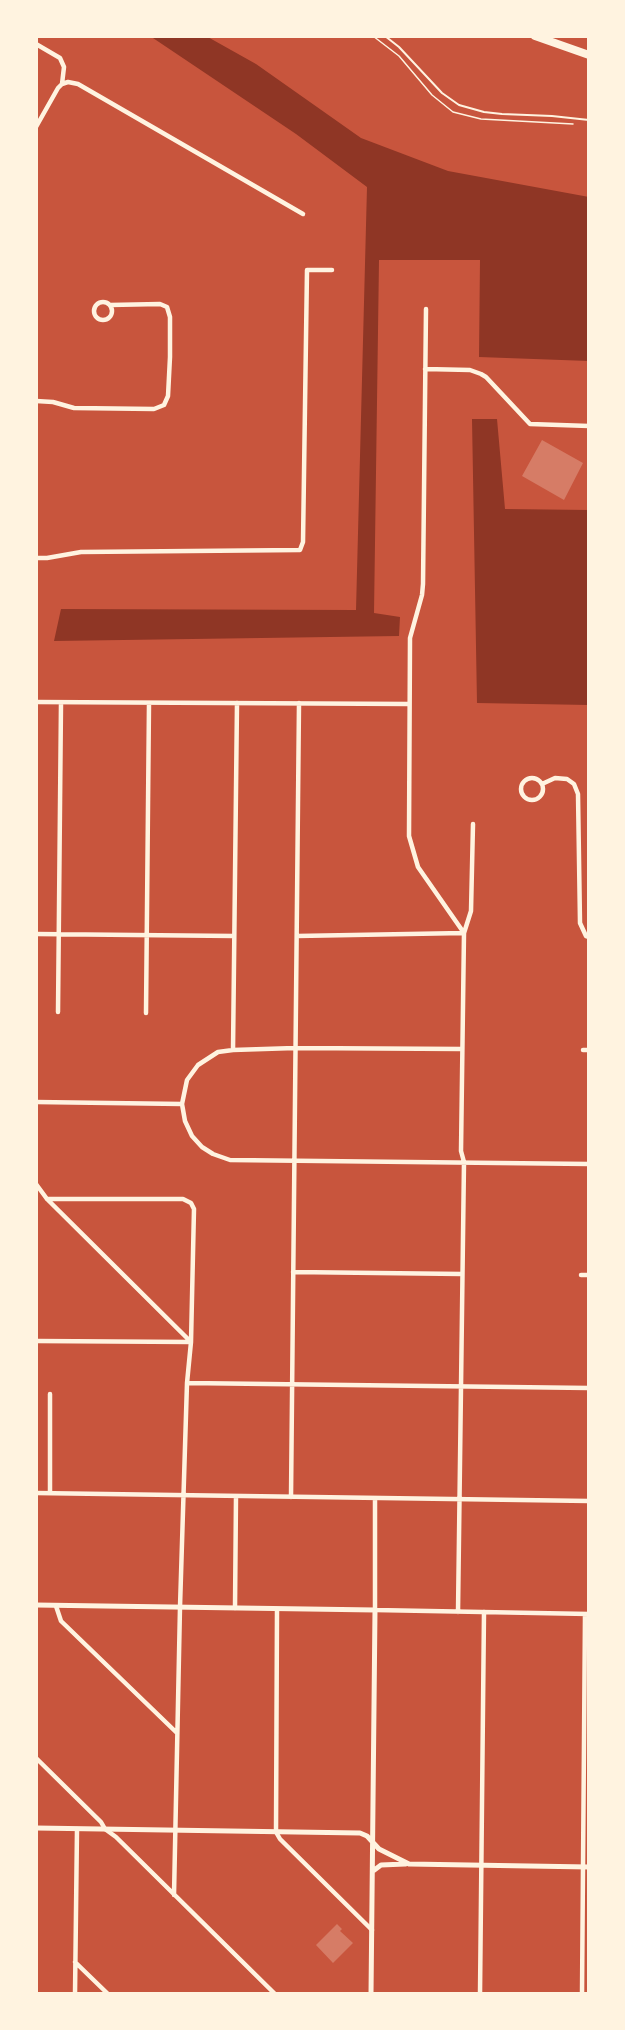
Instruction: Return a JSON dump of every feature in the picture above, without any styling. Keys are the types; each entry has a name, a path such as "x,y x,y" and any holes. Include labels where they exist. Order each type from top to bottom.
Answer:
{"highway":[{"path":"535,36 589,55"}],"street":[{"path":"36,44 60,58 64,67 62,84"},
{"path":"36,127 58,88 68,82 78,84 303,214"},
{"path":"36,558 81,552 300,550 303,542 307,270 332,270"},
{"path":"36,401 53,402 74,408 154,409 164,405 168,396 170,367 170,317 167,307 160,304 110,305"},
{"path":"426,309 423,584 420,606 410,639 410,836 418,867 464,933"},
{"path":"425,369 470,370 481,374 530,424 589,426"},
{"path":"36,702 409,704"},
{"path":"58,1012 61,703"},
{"path":"146,1013 149,703"},
{"path":"233,1050 237,703"},
{"path":"291,1497 299,703"},
{"path":"542,784 555,778 567,779 574,784 578,794 580,923 585,936 589,937"},
{"path":"526,779 537,779 542,784 542,795 537,800 526,800 521,794 520,787 526,779"},
{"path":"458,1612 464,1162 461,1151 464,933 471,911 473,824"},
{"path":"297,936 464,933"},
{"path":"36,934 234,936"},
{"path":"462,1049 296,1048 218,1052 198,1065 185,1086 183,1104 185,1121 192,1136 202,1147 230,1160 589,1164"},
{"path":"36,1102 183,1104"},
{"path":"36,1184 46,1199 191,1342"},
{"path":"46,1199 183,1199 191,1203 194,1209 180,1607 174,1895"},
{"path":"293,1272 462,1274"},
{"path":"581,1275 589,1275"},
{"path":"36,1341 191,1342"},
{"path":"187,1383 589,1388"},
{"path":"50,1394 50,1493"},
{"path":"36,1493 589,1501"},
{"path":"235,1608 236,1496"},
{"path":"371,1994 375,1498"},
{"path":"36,1605 587,1614 582,1994"},
{"path":"56,1605 61,1621 177,1733"},
{"path":"277,1609 276,1832 280,1839 372,1930"},
{"path":"480,1994 484,1612"},
{"path":"36,1758 101,1822 105,1829 116,1836 275,1994"},
{"path":"36,1828 360,1833 367,1836 374,1844 409,1864"},
{"path":"75,1994 76,1829"},
{"path":"373,1871 381,1865 409,1864 589,1867"},
{"path":"75,1962 108,1994"}],"lane":[{"path":"385,36 408,56 442,93 459,105 478,111 502,114 589,120"}],"path":[{"path":"372,36 399,56 432,95 453,112 481,119 579,124"}],"shaded area":[{"path":"150,36 206,36 256,64 361,138 448,171 589,197 589,361 479,357 480,260 379,260 374,613 400,617 399,636 54,641 61,609 356,610 367,187 296,134"},
{"path":"472,419 497,419 505,509 589,510 589,705 477,703"}],"building":[{"path":"542,440 583,463 564,500 522,476"},
{"path":"337,1924 342,1929 340,1931 353,1943 333,1963 316,1945"}]}
